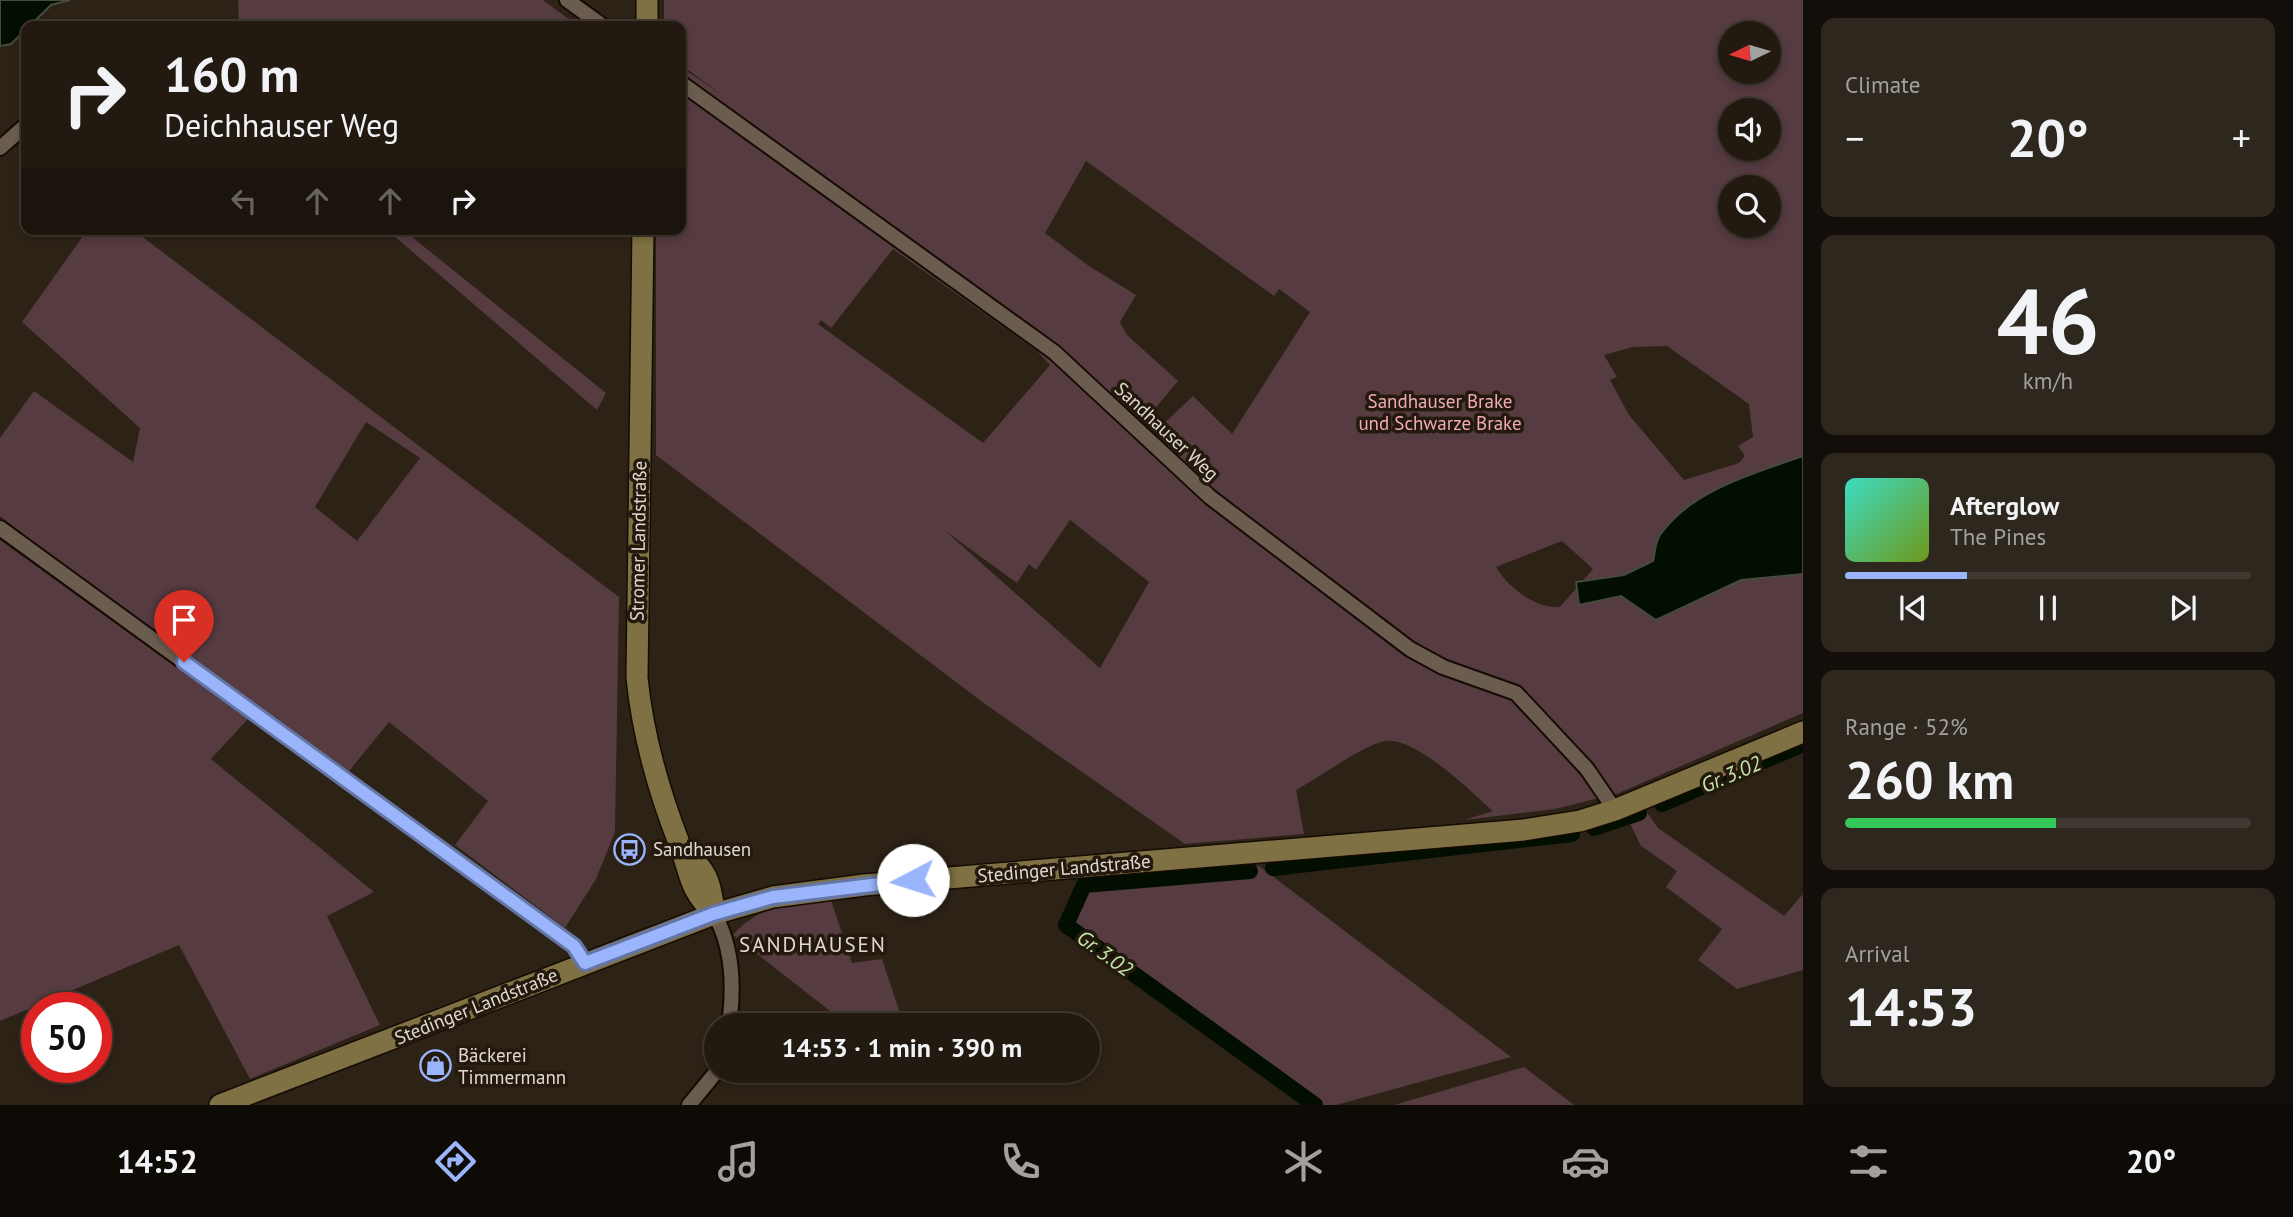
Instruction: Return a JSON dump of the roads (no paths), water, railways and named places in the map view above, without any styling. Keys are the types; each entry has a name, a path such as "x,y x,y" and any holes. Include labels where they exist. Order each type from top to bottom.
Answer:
{"main road":[{"path":"647,0 647,21"},
{"name":"Stromer Landstraße","path":"643,235 637,678 649,757 694,893 713,914"},
{"name":"Stedinger Landstraße","path":"220,1105 713,914 773,897 864,884 1524,830 1580,821 1615,810 1803,732"}],"street":[{"path":"567,0 596,21"},
{"name":"Sandhauser Weg","path":"686,87 1054,352 1210,497 1367,618 1426,659 1516,693 1587,769 1615,810"},
{"path":"0,148 21,129"},
{"path":"0,528 574,946 585,963"},
{"path":"713,914 724,930 729,956 729,1013"},
{"path":"690,1105 707,1083"}],"waterway":[{"name":"Gr. 3.02","path":"1662,804 1801,745"},
{"name":"Gr. 3.02","path":"1594,828 1639,813"},
{"name":"Gr. 3.02","path":"1273,868 1572,834"},
{"name":"Gr. 3.02","path":"1250,871 1084,885 1066,925 1315,1105"}],"place":[{"name":"Sandhausen","path":"630,849"},
{"name":"Bäckerei Timmermann","path":"435,1066"}],"district":[{"name":"SANDHAUSEN","path":"813,944"}],"park label":[{"name":"Sandhauser Brake und Schwarze Brake","path":"1440,412"}]}
